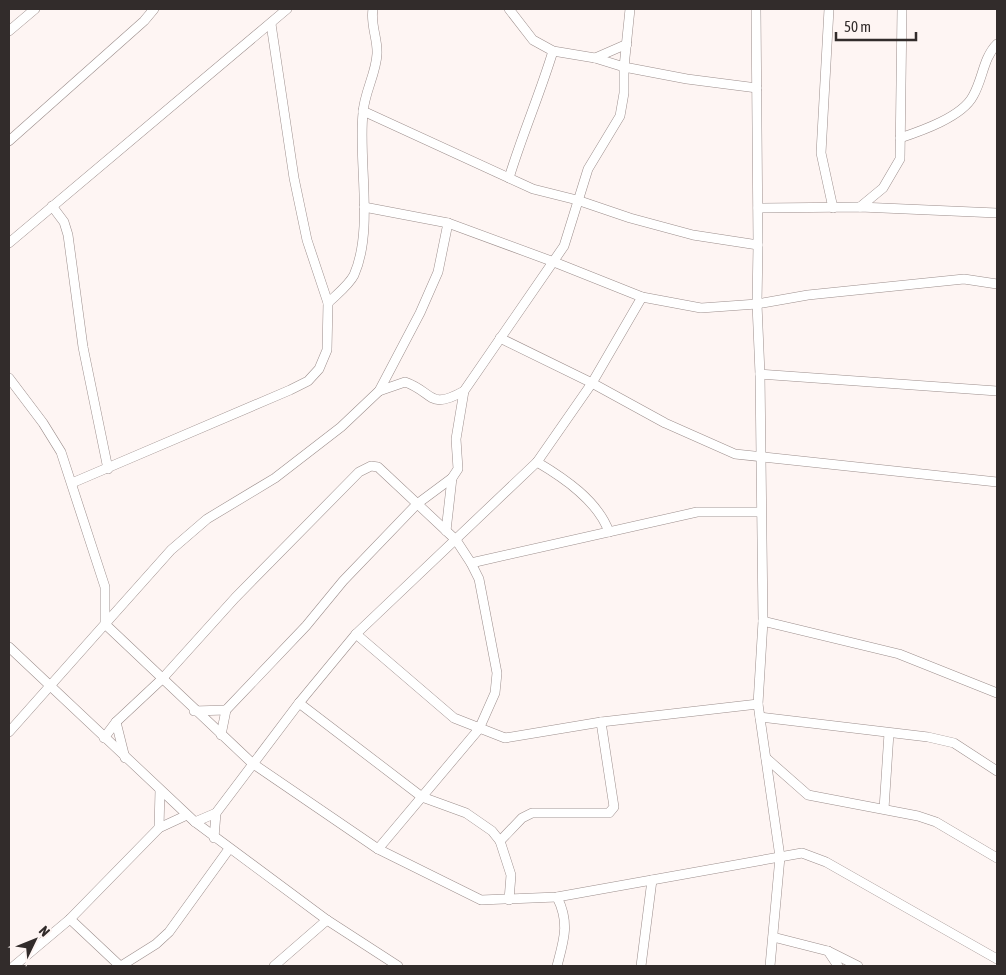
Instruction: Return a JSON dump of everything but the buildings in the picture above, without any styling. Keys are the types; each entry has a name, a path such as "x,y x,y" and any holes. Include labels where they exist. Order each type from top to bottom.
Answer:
{"street":[{"path":"9,31 35,9"},
{"path":"9,141 144,21 154,9"},
{"path":"9,243 271,24 286,9"},
{"path":"328,303 353,277 361,245 364,207 363,111 375,73 377,51 373,29 373,9"},
{"path":"509,9 533,40 553,51 595,58 624,67 687,79 757,88"},
{"path":"446,531 452,478 459,462 456,439 464,391 554,262 567,240 577,200 588,169 620,116 624,93 624,67 630,9"},
{"path":"756,9 757,304 760,374 763,621 758,704 780,857 770,966"},
{"path":"829,9 821,153 833,208"},
{"path":"860,207 876,196 890,179 900,159 902,9"},
{"path":"72,483 308,381 319,369 327,350 328,303 307,240 282,101 271,24"},
{"path":"595,58 627,44"},
{"path":"900,138 929,128 966,105 973,97 990,53 997,44"},
{"path":"509,178 523,130 542,86 553,51"},
{"path":"363,111 533,189 577,200 630,218 693,235 758,245"},
{"path":"52,206 64,222 68,235 83,347 108,469"},
{"path":"364,207 448,223 554,262 642,298 701,308 757,304 808,295 964,279 997,284"},
{"path":"758,208 860,207 997,213"},
{"path":"9,732 171,550 220,510 275,478 341,427 379,391 420,313 438,272 448,223"},
{"path":"195,822 216,813 299,702 356,634 536,462 592,383 642,298"},
{"path":"500,338 592,383 682,431 734,454 997,482"},
{"path":"760,374 997,391"},
{"path":"9,378 43,423 61,452 106,587 105,624 194,711 252,763 378,849 481,900 557,898 802,854 826,862 997,959"},
{"path":"379,391 405,382 428,397 442,400 448,400 464,391"},
{"path":"536,462 556,473 593,506 605,519 609,532"},
{"path":"104,738 116,722 162,679 235,598 359,472 371,466 378,467 456,540 472,563 478,579 497,673 495,693 479,729 378,849"},
{"path":"221,735 226,710 306,626 343,580 417,504 452,478"},
{"path":"472,563 697,512 761,512"},
{"path":"763,621 899,654 997,694"},
{"path":"356,634 454,718 479,729 509,738 601,722 758,704"},
{"path":"9,647 104,738 214,838 393,965"},
{"path":"299,702 422,797 466,813 492,831 500,841 511,875 509,900"},
{"path":"194,711 226,710"},
{"path":"760,717 954,743 997,771"},
{"path":"116,722 126,758"},
{"path":"500,841 522,818 532,813 609,813 612,811 614,807 601,722"},
{"path":"884,809 889,733"},
{"path":"766,758 808,795 884,809 936,822 997,858"},
{"path":"159,828 160,790"},
{"path":"214,838 216,813"},
{"path":"14,966 70,919 159,828 188,815"},
{"path":"70,919 120,966 156,944 169,932 229,849"},
{"path":"641,966 652,880"},
{"path":"557,898 564,911 566,923 558,966"},
{"path":"274,966 327,920"},
{"path":"773,938 828,951 858,966"},
{"path":"828,951 838,966"}]}
